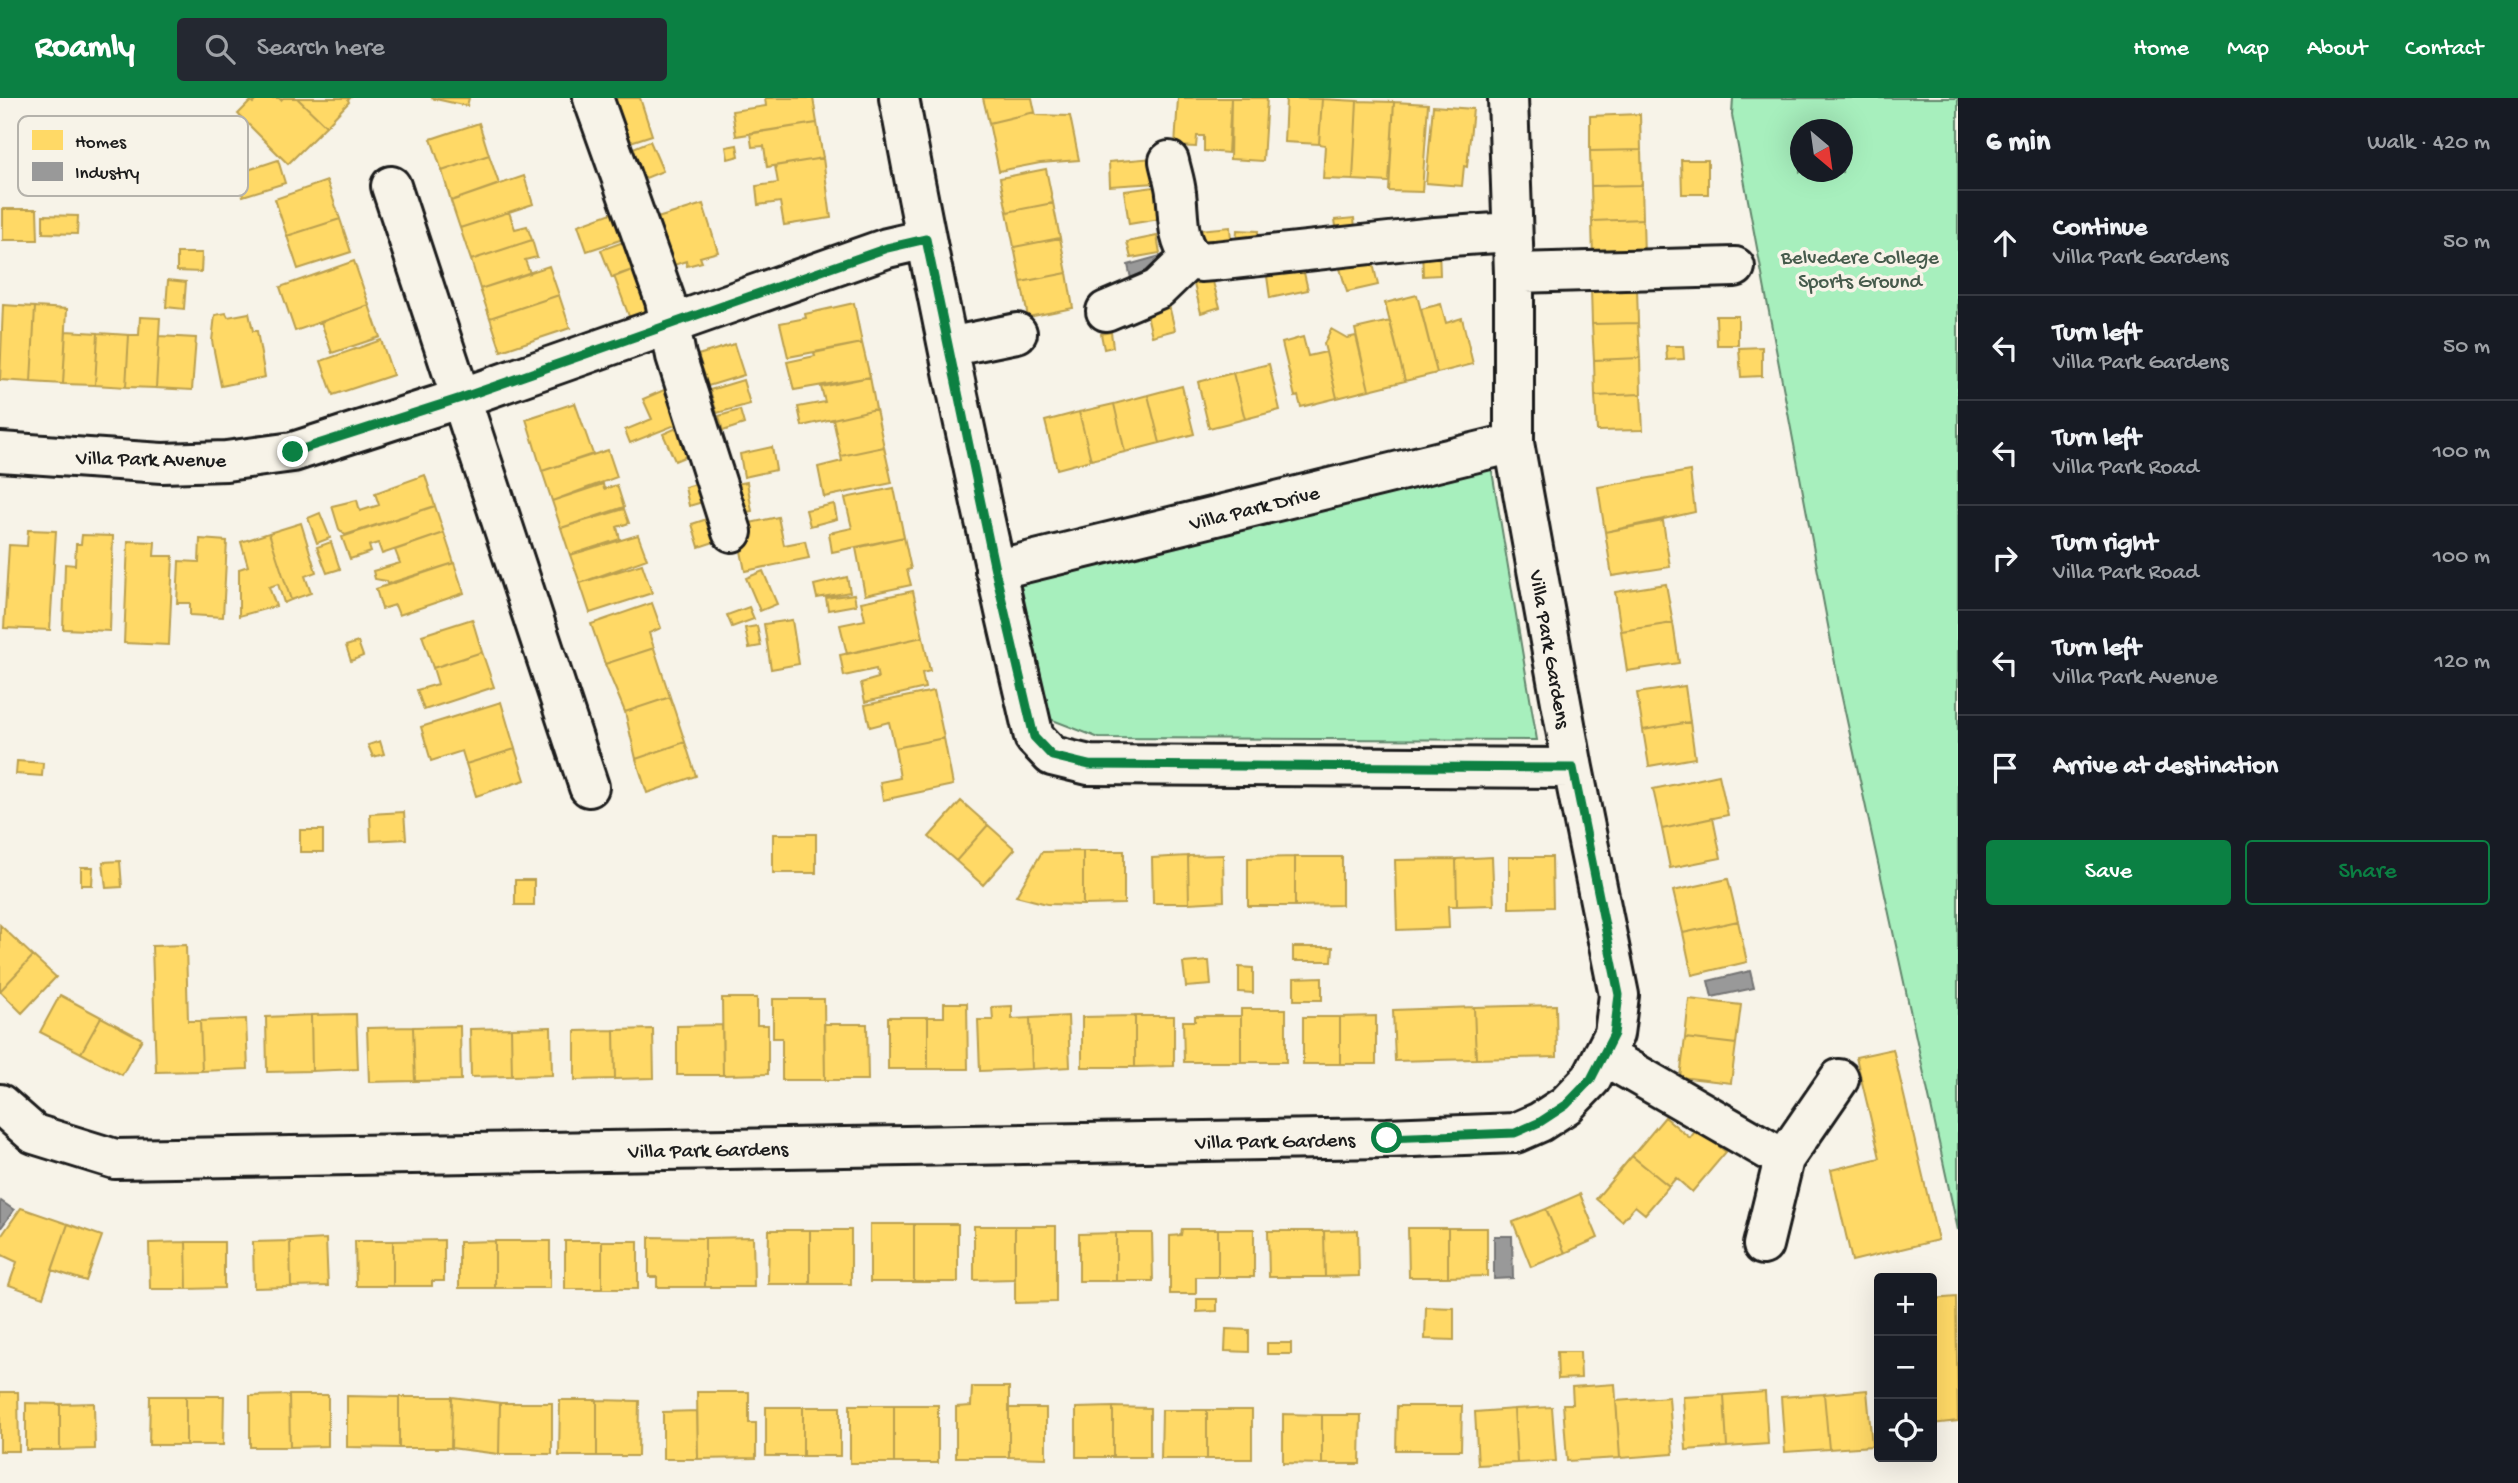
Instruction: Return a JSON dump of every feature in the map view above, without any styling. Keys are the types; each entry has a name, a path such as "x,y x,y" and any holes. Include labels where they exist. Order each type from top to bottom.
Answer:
{"street":[{"path":"593,98 665,300 676,356 732,532"},
{"path":"899,98 995,570 1034,737 1052,756 1089,765 1573,768"},
{"name":"Villa Park Gardens","path":"0,1104 34,1134 115,1159 1387,1138 1515,1133 1540,1122 1566,1105 1591,1079 1614,1034 1619,995 1573,768 1514,443 1514,273 1508,98"},
{"path":"1169,161 1176,191 1179,234 1184,248 1191,257 1200,262 1435,237 1512,232"},
{"path":"391,186 589,787"},
{"name":"Villa Park Avenue","path":"0,452 162,463 226,461 293,452 461,398 887,248 926,239"},
{"path":"1106,311 1158,289 1191,257"},
{"path":"1514,273 1735,267"},
{"path":"948,347 1017,333"},
{"name":"Villa Park Drive","path":"995,570 1514,443"},
{"path":"1603,1055 1784,1159"},
{"path":"1763,1245 1784,1159 1839,1079"}],"green space":[{"name":"Belvedere College Sports Ground","path":"1733,98 1958,98 1958,1230 1839,684 1732,115"},
{"path":"1491,465 1537,740 1099,738 1050,719 1015,575"}],"building: Homes":[{"path":"258,98 297,98 326,126 288,164 248,124 248,116 238,114 251,101 253,103"},
{"path":"297,98 350,98 326,126"},
{"path":"431,98 469,98 467,106"},
{"path":"618,98 640,98 652,135 615,147 601,104"},
{"path":"765,98 813,98 817,123 736,136 732,111 766,106"},
{"path":"983,98 1032,98 1035,112 989,123"},
{"path":"1178,98 1231,98 1228,153 1204,151 1204,136 1197,136 1196,147 1175,146"},
{"path":"1231,98 1267,98 1263,161 1230,159"},
{"path":"1286,98 1322,99 1319,144 1284,142"},
{"path":"1322,99 1357,101 1353,180 1323,179 1325,145 1319,144"},
{"path":"1357,101 1394,102 1389,182 1353,180"},
{"path":"1394,102 1428,104 1422,192 1389,191"},
{"path":"1433,106 1473,109 1467,167 1464,166 1462,186 1426,183"},
{"path":"1035,112 1036,115 1070,116 1079,160 1040,163 999,171 989,123"},
{"path":"1640,114 1641,150 1590,151 1590,116"},
{"path":"479,123 489,155 442,171 431,139"},
{"path":"817,123 823,158 767,167 764,146 752,147 750,133"},
{"path":"650,141 663,171 626,186 614,156"},
{"path":"737,145 739,156 728,159 726,147"},
{"path":"1641,150 1642,185 1591,186 1590,151"},
{"path":"489,155 499,184 451,201 442,171"},
{"path":"823,158 831,218 784,225 780,202 758,205 756,186 778,183 775,166"},
{"path":"1154,158 1156,183 1110,186 1109,162"},
{"path":"278,160 285,183 248,194 248,170"},
{"path":"1681,160 1708,160 1708,194 1682,194"},
{"path":"1046,169 1053,203 1007,212 1000,178"},
{"path":"524,176 533,204 460,228 451,201"},
{"path":"327,181 340,219 287,236 275,199"},
{"path":"1642,185 1643,219 1592,221 1591,186"},
{"path":"1161,186 1166,218 1129,224 1124,191"},
{"path":"1053,203 1060,238 1014,247 1007,212"},
{"path":"703,204 718,252 700,257 702,262 687,266 686,261 668,267 654,219"},
{"path":"3,209 37,209 38,240 3,240"},
{"path":"617,211 626,238 587,251 578,225"},
{"path":"509,212 515,229 527,226 532,240 471,260 460,228"},
{"path":"43,215 78,216 77,234 43,233"},
{"path":"1354,218 1356,237 1338,239 1335,220"},
{"path":"340,219 351,252 298,269 287,236"},
{"path":"1643,219 1644,256 1593,258 1592,221"},
{"path":"1230,227 1232,252 1198,250 1186,231"},
{"path":"1237,230 1258,231 1257,248 1236,247"},
{"path":"1157,236 1160,253 1131,258 1127,242"},
{"path":"1060,238 1067,273 1021,282 1014,247"},
{"path":"532,240 537,257 525,260 530,273 480,289 471,260"},
{"path":"626,241 635,269 612,278 601,250"},
{"path":"1439,249 1440,275 1423,276 1422,250"},
{"path":"177,253 202,253 201,272 177,271"},
{"path":"1372,259 1378,285 1347,292 1339,265"},
{"path":"354,261 369,305 295,331 280,287"},
{"path":"1302,264 1308,290 1270,298 1266,269"},
{"path":"549,266 559,295 490,318 480,289"},
{"path":"635,269 651,311 630,319 614,276"},
{"path":"1067,273 1073,308 1028,317 1021,282"},
{"path":"1211,275 1220,307 1201,313 1194,284"},
{"path":"168,280 186,282 184,309 166,307"},
{"path":"1637,287 1638,323 1592,324 1591,289"},
{"path":"559,295 570,328 501,351 490,318"},
{"path":"1417,295 1437,373 1405,381 1385,303"},
{"path":"1167,297 1175,330 1152,336 1145,306"},
{"path":"854,303 862,343 788,357 780,323 806,318 805,314"},
{"path":"1441,304 1446,323 1462,318 1473,364 1437,373 1421,309"},
{"path":"3,305 35,307 31,382 0,380"},
{"path":"369,305 380,337 332,353 321,322"},
{"path":"35,307 67,309 63,384 31,382"},
{"path":"226,313 228,317 249,313 253,331 257,331 265,377 221,386 212,341 215,315"},
{"path":"1716,316 1738,316 1738,345 1717,345"},
{"path":"140,317 160,318 156,388 126,387 129,335 139,335"},
{"path":"1390,321 1405,381 1369,390 1355,329"},
{"path":"1638,323 1640,358 1594,360 1592,324"},
{"path":"1331,329 1347,338 1356,336 1369,390 1337,398 1324,344"},
{"path":"66,331 98,333 95,385 63,384"},
{"path":"1111,332 1113,347 1104,349 1101,334"},
{"path":"98,333 129,335 126,387 95,385"},
{"path":"159,336 196,338 192,390 156,388"},
{"path":"1303,337 1308,356 1326,352 1337,398 1301,407 1298,396 1295,397 1282,343"},
{"path":"381,340 393,375 333,395 321,361"},
{"path":"862,343 870,377 794,390 787,362"},
{"path":"734,344 744,375 708,386 698,355"},
{"path":"1666,346 1683,346 1684,359 1667,360"},
{"path":"1762,347 1762,376 1741,377 1739,348"},
{"path":"1640,358 1641,394 1595,396 1594,360"},
{"path":"1269,364 1280,410 1245,419 1233,373"},
{"path":"1233,373 1245,419 1209,428 1198,382"},
{"path":"870,377 876,409 802,426 798,407 825,402 821,387"},
{"path":"743,380 750,404 717,413 710,390"},
{"path":"1182,386 1194,434 1160,443 1148,395"},
{"path":"664,390 678,424 630,443 625,430 652,419 643,399"},
{"path":"1641,394 1643,430 1597,431 1595,396"},
{"path":"1148,395 1160,443 1125,452 1114,404"},
{"path":"575,403 593,454 542,471 526,419"},
{"path":"1114,404 1125,452 1091,460 1079,412"},
{"path":"876,409 884,447 841,456 833,419"},
{"path":"740,410 744,424 723,431 719,416"},
{"path":"1079,412 1091,460 1057,469 1045,421"},
{"path":"679,427 692,454 675,461 663,434"},
{"path":"772,447 776,470 744,477 740,454"},
{"path":"884,447 892,483 824,497 818,467 842,461 841,456"},
{"path":"608,450 617,477 552,501 542,471"},
{"path":"1690,471 1695,512 1605,532 1598,487"},
{"path":"425,475 435,506 345,535 339,529 332,506 357,500 360,511 379,505 375,493"},
{"path":"747,482 752,511 736,514 731,485"},
{"path":"701,483 706,501 689,506 685,487"},
{"path":"603,484 604,489 617,485 624,507 561,528 552,501"},
{"path":"894,488 904,537 832,552 829,533 852,528 845,498"},
{"path":"834,504 837,519 810,526 806,510"},
{"path":"435,506 444,533 382,554 378,543 369,546 371,552 350,559 342,537"},
{"path":"624,509 629,523 617,527 620,539 570,555 561,528"},
{"path":"320,513 330,538 317,543 308,518"},
{"path":"713,517 720,540 699,547 692,524"},
{"path":"778,517 784,545 805,541 809,558 745,571 736,526"},
{"path":"1663,521 1670,567 1612,576 1605,532"},
{"path":"301,523 316,572 305,576 311,593 291,600 269,533"},
{"path":"28,530 56,531 50,630 4,628 9,545 27,546"},
{"path":"269,533 291,600 284,603 278,584 269,587 276,606 239,616 239,569 248,566 241,542"},
{"path":"444,533 454,563 387,584 386,581 375,579 373,571 400,563 395,550"},
{"path":"82,535 113,536 110,631 63,629 65,564 75,565 76,544 81,544"},
{"path":"638,535 647,559 580,583 570,555"},
{"path":"904,537 911,569 907,570 911,585 865,595 856,548"},
{"path":"200,539 227,541 223,617 190,615 190,603 177,603 179,561 199,562"},
{"path":"128,541 155,542 154,556 173,556 169,645 124,643"},
{"path":"331,542 340,569 327,573 317,547"},
{"path":"454,563 464,593 399,615 395,605 382,609 376,589"},
{"path":"642,564 652,593 590,613 580,583"},
{"path":"763,571 777,604 760,611 746,578"},
{"path":"847,577 850,592 817,598 814,585"},
{"path":"1666,584 1673,623 1621,631 1615,592"},
{"path":"913,591 923,637 847,654 840,625 865,620 861,602"},
{"path":"854,594 856,605 828,610 826,598"},
{"path":"652,603 661,628 649,633 654,648 605,664 591,624"},
{"path":"749,607 754,619 732,627 727,615"},
{"path":"472,619 482,652 433,668 422,635"},
{"path":"792,620 799,664 771,669 764,624"},
{"path":"1673,623 1679,663 1627,671 1621,631"},
{"path":"757,626 761,646 749,648 745,628"},
{"path":"923,637 930,671 922,673 925,688 865,702 861,683 878,678 876,669 844,676 840,655"},
{"path":"358,642 363,656 351,661 346,646"},
{"path":"654,648 670,697 625,712 605,664"},
{"path":"482,652 494,687 424,710 417,690 438,684 433,668"},
{"path":"1685,686 1690,722 1643,730 1637,693"},
{"path":"934,691 944,738 895,748 889,722 870,727 865,705"},
{"path":"670,697 685,742 636,759 625,712"},
{"path":"501,702 515,749 466,764 462,751 431,761 421,727"},
{"path":"1690,722 1695,758 1649,766 1643,730"},
{"path":"944,738 953,785 883,800 880,782 900,778 895,748"},
{"path":"380,741 384,754 373,757 368,745"},
{"path":"685,742 696,776 647,793 636,759"},
{"path":"515,749 525,780 476,796 466,764"},
{"path":"17,761 43,763 42,776 16,774"},
{"path":"1719,775 1728,815 1662,829 1653,789"},
{"path":"961,801 988,825 956,861 929,837"},
{"path":"404,812 406,839 371,841 370,814"},
{"path":"1713,818 1721,858 1670,868 1662,829"},
{"path":"988,825 1015,849 983,885 956,861"},
{"path":"300,830 323,830 323,852 300,852"},
{"path":"773,834 816,834 816,873 773,873"},
{"path":"1083,851 1124,851 1124,904 1083,905"},
{"path":"1083,851 1083,905 1047,904 1016,896 1042,852"},
{"path":"1223,855 1224,901 1189,903 1188,856"},
{"path":"1188,856 1189,903 1153,903 1152,858"},
{"path":"1295,857 1342,857 1342,905 1295,906"},
{"path":"1295,857 1295,906 1248,906 1248,858"},
{"path":"1492,857 1494,905 1457,906 1456,859"},
{"path":"1509,857 1552,857 1553,907 1509,908"},
{"path":"1456,859 1457,906 1448,906 1449,928 1397,930 1395,860"},
{"path":"120,861 122,887 106,888 103,862"},
{"path":"81,867 93,867 92,885 81,885"},
{"path":"1728,879 1738,921 1683,933 1673,891"},
{"path":"515,880 534,880 534,905 515,905"},
{"path":"1738,921 1747,962 1692,975 1683,933"},
{"path":"0,925 33,956 0,991"},
{"path":"186,945 188,1021 200,1021 202,1071 156,1072 152,946"},
{"path":"1293,947 1333,947 1332,961 1293,961"},
{"path":"33,956 56,977 22,1013 0,991"},
{"path":"1209,961 1211,985 1186,987 1183,963"},
{"path":"1239,967 1253,968 1253,993 1239,992"},
{"path":"1322,977 1322,1000 1294,1000 1294,978"},
{"path":"60,995 101,1017 81,1053 40,1032"},
{"path":"722,998 757,998 757,1025 768,1025 768,1074 723,1075"},
{"path":"773,999 824,999 825,1080 782,1080 782,1038 773,1038"},
{"path":"1689,999 1741,1005 1736,1044 1685,1038"},
{"path":"944,1003 967,1003 968,1069 928,1069 928,1017 944,1017"},
{"path":"1556,1005 1557,1057 1476,1059 1474,1007"},
{"path":"1012,1006 1012,1019 1030,1018 1032,1069 980,1071 978,1020 993,1020 992,1007"},
{"path":"1474,1007 1476,1059 1395,1061 1393,1010"},
{"path":"1241,1009 1286,1009 1286,1062 1241,1062"},
{"path":"356,1014 358,1069 312,1071 311,1015"},
{"path":"311,1015 312,1071 267,1072 266,1017"},
{"path":"1068,1016 1070,1067 1032,1069 1030,1018"},
{"path":"1135,1016 1174,1016 1174,1066 1135,1067"},
{"path":"1135,1016 1135,1067 1082,1067 1082,1017"},
{"path":"1195,1016 1241,1016 1241,1062 1184,1062 1183,1021 1195,1021"},
{"path":"1376,1016 1376,1064 1340,1064 1340,1017"},
{"path":"101,1017 142,1039 122,1075 81,1053"},
{"path":"888,1017 928,1017 928,1069 888,1069"},
{"path":"1303,1017 1340,1017 1340,1064 1303,1064"},
{"path":"246,1019 248,1069 202,1071 200,1021"},
{"path":"824,1024 867,1024 868,1080 825,1080"},
{"path":"722,1025 723,1075 677,1075 677,1026"},
{"path":"460,1026 461,1080 415,1081 413,1027"},
{"path":"413,1027 415,1081 369,1082 367,1028"},
{"path":"551,1027 552,1075 512,1076 511,1028"},
{"path":"511,1028 512,1076 471,1077 470,1029"},
{"path":"653,1029 654,1078 615,1079 614,1030"},
{"path":"614,1030 615,1079 575,1080 575,1031"},
{"path":"1685,1038 1736,1044 1731,1083 1680,1077"},
{"path":"1893,1049 1938,1240 1852,1261 1831,1170 1880,1158 1856,1057"},
{"path":"1665,1117 1690,1138 1697,1129 1726,1152 1692,1192 1676,1178 1669,1186 1632,1156"},
{"path":"1632,1156 1669,1186 1645,1214 1635,1206 1622,1221 1596,1199"},
{"path":"1580,1194 1598,1238 1565,1253 1546,1209"},
{"path":"21,1208 68,1224 43,1297 9,1285 17,1262 0,1254 0,1238"},
{"path":"1546,1209 1565,1253 1531,1267 1513,1222"},
{"path":"68,1224 102,1236 86,1281 52,1270"},
{"path":"870,1224 914,1224 914,1282 870,1282"},
{"path":"914,1224 958,1224 958,1282 914,1282"},
{"path":"974,1226 1015,1226 1015,1279 974,1280"},
{"path":"1015,1226 1056,1226 1056,1302 1015,1303"},
{"path":"1408,1228 1448,1228 1448,1277 1409,1277"},
{"path":"1448,1228 1487,1228 1487,1276 1448,1277"},
{"path":"1182,1229 1218,1229 1218,1277 1196,1277 1196,1294 1170,1294 1170,1236 1181,1235"},
{"path":"1218,1229 1254,1229 1254,1277 1218,1277"},
{"path":"769,1230 810,1230 810,1284 768,1284"},
{"path":"810,1230 851,1230 851,1284 810,1284"},
{"path":"1358,1230 1359,1276 1325,1277 1324,1231"},
{"path":"1268,1231 1324,1231 1325,1277 1269,1277"},
{"path":"1116,1233 1152,1233 1153,1281 1116,1281"},
{"path":"1116,1233 1116,1281 1079,1281 1079,1234"},
{"path":"649,1237 705,1238 705,1287 657,1287 657,1277 649,1277"},
{"path":"753,1237 754,1287 705,1287 705,1238"},
{"path":"326,1239 328,1286 291,1287 290,1241"},
{"path":"444,1240 444,1281 432,1281 432,1286 393,1286 393,1241"},
{"path":"290,1241 291,1287 254,1288 253,1242"},
{"path":"355,1241 393,1241 393,1286 356,1286"},
{"path":"495,1241 550,1241 550,1288 495,1288"},
{"path":"495,1241 495,1288 459,1288 459,1242"},
{"path":"565,1241 602,1241 602,1289 565,1289"},
{"path":"602,1241 638,1241 638,1289 602,1289"},
{"path":"186,1242 224,1242 224,1288 187,1289"},
{"path":"186,1242 187,1289 150,1289 149,1243"},
{"path":"1956,1297 1958,1421 1937,1423 1937,1336 1937,1299"},
{"path":"1197,1299 1217,1299 1217,1311 1197,1312"},
{"path":"1426,1307 1454,1308 1454,1340 1425,1339"},
{"path":"1226,1329 1249,1330 1249,1352 1225,1351"},
{"path":"1267,1343 1291,1343 1291,1354 1267,1354"},
{"path":"1557,1352 1580,1352 1581,1378 1558,1379"},
{"path":"1615,1384 1620,1458 1567,1461 1563,1404 1573,1404 1572,1387"},
{"path":"972,1387 1009,1387 1009,1457 956,1457 956,1407 971,1406"},
{"path":"1867,1390 1872,1446 1829,1449 1824,1394"},
{"path":"0,1392 18,1392 19,1451 0,1451"},
{"path":"697,1392 749,1392 749,1423 756,1423 756,1458 698,1459"},
{"path":"1765,1392 1768,1444 1727,1447 1724,1395"},
{"path":"1824,1394 1829,1449 1785,1452 1781,1397"},
{"path":"289,1395 328,1395 328,1446 290,1447"},
{"path":"289,1395 290,1447 250,1447 250,1396"},
{"path":"1724,1395 1727,1447 1686,1450 1683,1397"},
{"path":"150,1396 186,1396 186,1445 149,1445"},
{"path":"186,1396 224,1396 223,1445 186,1445"},
{"path":"347,1396 399,1397 399,1448 347,1447"},
{"path":"399,1397 452,1397 451,1448 399,1448"},
{"path":"452,1397 500,1403 499,1454 451,1448"},
{"path":"1669,1397 1673,1454 1620,1458 1616,1401"},
{"path":"560,1400 597,1400 597,1456 559,1456"},
{"path":"597,1400 639,1401 638,1456 597,1456"},
{"path":"26,1403 60,1404 60,1450 26,1450"},
{"path":"94,1403 95,1449 60,1450 60,1404"},
{"path":"500,1403 552,1403 552,1454 499,1454"},
{"path":"850,1405 894,1405 894,1463 850,1463"},
{"path":"894,1405 938,1405 938,1463 894,1463"},
{"path":"1397,1406 1462,1406 1461,1450 1396,1450"},
{"path":"766,1407 803,1407 803,1456 766,1456"},
{"path":"803,1407 840,1407 840,1456 803,1456"},
{"path":"1113,1407 1150,1408 1150,1457 1113,1457"},
{"path":"1113,1407 1113,1457 1076,1457 1076,1408"},
{"path":"1552,1407 1556,1461 1517,1463 1514,1409"},
{"path":"1009,1408 1046,1408 1046,1458 1009,1457"},
{"path":"1514,1409 1517,1463 1478,1465 1475,1412"},
{"path":"1162,1410 1207,1410 1207,1459 1161,1459"},
{"path":"1207,1410 1252,1410 1252,1459 1207,1459"},
{"path":"697,1411 698,1459 663,1459 663,1412"},
{"path":"1283,1414 1322,1415 1322,1464 1283,1463"},
{"path":"1322,1415 1361,1415 1360,1464 1322,1464"}],"building: Industry":[{"path":"1167,254 1134,292 1128,265"},
{"path":"1750,971 1754,988 1712,997 1708,981"},
{"path":"1,1201 14,1210 0,1229 0,1203"},
{"path":"1494,1236 1512,1236 1513,1278 1494,1279"}],"route":[{"path":"293,452 461,398 887,248 926,239 995,570 1034,737 1052,756 1089,765 1573,768 1619,995 1614,1034 1591,1079 1566,1105 1540,1122 1515,1133 1387,1138"}]}
